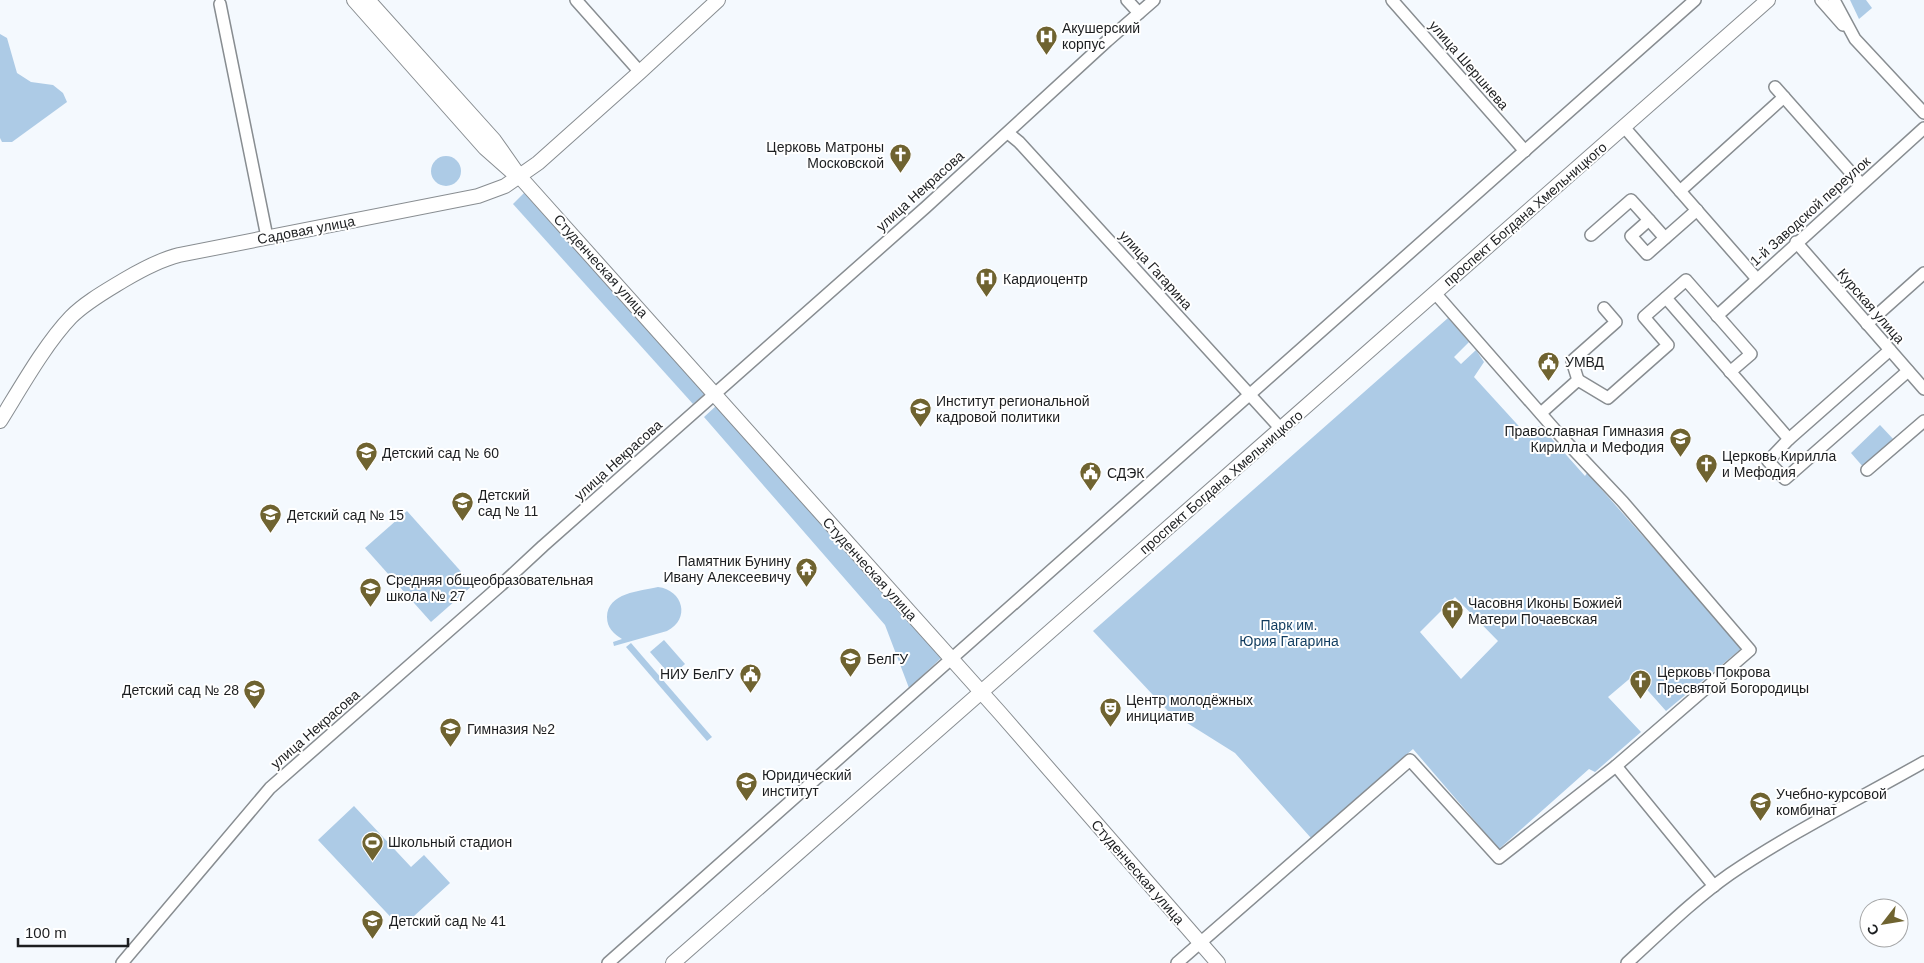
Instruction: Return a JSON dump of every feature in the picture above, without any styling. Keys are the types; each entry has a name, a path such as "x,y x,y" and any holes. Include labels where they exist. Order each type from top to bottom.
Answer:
{"main road":[{"name":"Студенческая улица","path":"354,0 486,148 502,164 520,177"},
{"name":"Студенческая улица","path":"368,0 494,140 520,177 981,692 1218,963"},
{"name":"Садовая улица","path":"0,421 47,349 70,318 86,304 140,271 170,257 478,196 505,186 520,177 640,72 718,0"},
{"name":"проспект Богдана Хмельницкого","path":"673,963 1768,0"}],"street":[{"path":"576,0 640,72"},
{"path":"1127,0 1139,13"},
{"name":"улица Некрасова","path":"122,963 277,781 502,585 543,546 1008,133 1154,0"},
{"name":"улица Шершнева","path":"1392,0 1525,151"},
{"path":"608,963 1695,0"},
{"path":"1822,0 1855,39 1924,113"},
{"path":"1834,0 1855,39"},
{"path":"220,4 268,237"},
{"path":"1774,87 1861,184"},
{"path":"1680,190 1784,97"},
{"path":"1624,127 1757,279"},
{"name":"1-й Заводской переулок","path":"1716,316 1924,128"},
{"name":"улица Гагарина","path":"1008,133 1019,142 1281,428"},
{"path":"1591,235 1631,200 1665,238"},
{"path":"1649,220 1631,236 1647,254 1697,210"},
{"name":"Курская улица","path":"1796,242 1924,389"},
{"path":"1867,324 1924,273"},
{"path":"1604,308 1616,322 1572,361 1578,380 1608,398 1668,345 1644,317 1686,280 1751,354 1730,372"},
{"path":"1177,963 1410,760 1498,858 1616,766 1750,650 1623,502 1540,413 1435,293"},
{"path":"1666,298 1789,439"},
{"path":"1890,350 1789,439 1768,461 1785,479 1908,371"},
{"path":"1540,413 1578,380"},
{"path":"1867,470 1924,421"},
{"path":"1627,963 1714,886 1796,833 1924,762"},
{"path":"1616,766 1714,886"}],"green space":[{"path":"1850,0 1866,0 1872,8 1859,19"},
{"path":"0,34 7,38 17,73 31,82 53,85 63,93 67,102 12,142 2,142 0,138"},
{"path":"446,156 452,157 460,165 460,177 452,185 446,186 440,185 432,177 431,171 432,165 440,157"},
{"path":"524,193 706,393 693,404 513,204"},
{"name":"Парк им. Юрия Гагарина","path":"1448,318 1469,342 1454,357 1461,364 1476,350 1484,362 1474,377 1527,435 1539,426 1585,476 1587,473 1742,648 1666,711 1634,675 1608,697 1641,732 1595,772 1589,769 1499,849 1413,749 1311,838 1235,753 1168,711 1093,631","holes":["1455,597 1498,641 1461,679 1420,632"]},
{"path":"716,406 941,658 909,688 885,625 704,417"},
{"path":"1880,425 1895,441 1864,468 1851,453"},
{"path":"407,511 473,585 431,622 365,548"},
{"path":"658,587 667,589 678,599 681,613 675,626 667,631 614,646 613,642 622,639 614,633 608,624 608,609 612,603 626,594"},
{"path":"664,640 685,664 671,676 650,652"},
{"path":"631,643 712,737 707,741 626,647"},
{"name":"Школьный стадион","path":"354,806 411,867 424,855 450,883 401,928 318,840"}],"place":[{"name":"Акушерский корпус","path":"1046,55"},
{"name":"Церковь Матроны Московской","path":"900,174"},
{"name":"Кардиоцентр","path":"987,298"},
{"name":"УМВД","path":"1549,381"},
{"name":"Институт региональной кадровой политики","path":"920,428"},
{"name":"Православная Гимназия Кирилла и Мефодия","path":"1680,458"},
{"name":"Детский сад № 60","path":"366,472"},
{"name":"Церковь Кирилла и Мефодия","path":"1706,483"},
{"name":"СДЭК","path":"1091,492"},
{"name":"Детский сад № 11","path":"462,522"},
{"name":"Детский сад № 15","path":"271,534"},
{"name":"Памятник Бунину Ивану Алексеевичу","path":"807,588"},
{"name":"Средняя общеобразовательная школа № 27","path":"370,607"},
{"name":"Часовня Иконы Божией Матери Почаевская","path":"1452,630"},
{"name":"БелГУ","path":"851,678"},
{"name":"НИУ БелГУ","path":"750,693"},
{"name":"Церковь Покрова Пресвятой Богородицы","path":"1641,699"},
{"name":"Детский сад № 28","path":"255,709"},
{"name":"Центр молодёжных инициатив","path":"1110,727"},
{"name":"Гимназия №2","path":"451,748"},
{"name":"Юридический институт","path":"746,802"},
{"name":"Учебно-курсовой комбинат","path":"1760,821"},
{"name":"Школьный стадион","path":"372,861"},
{"name":"Детский сад № 41","path":"373,940"}]}
